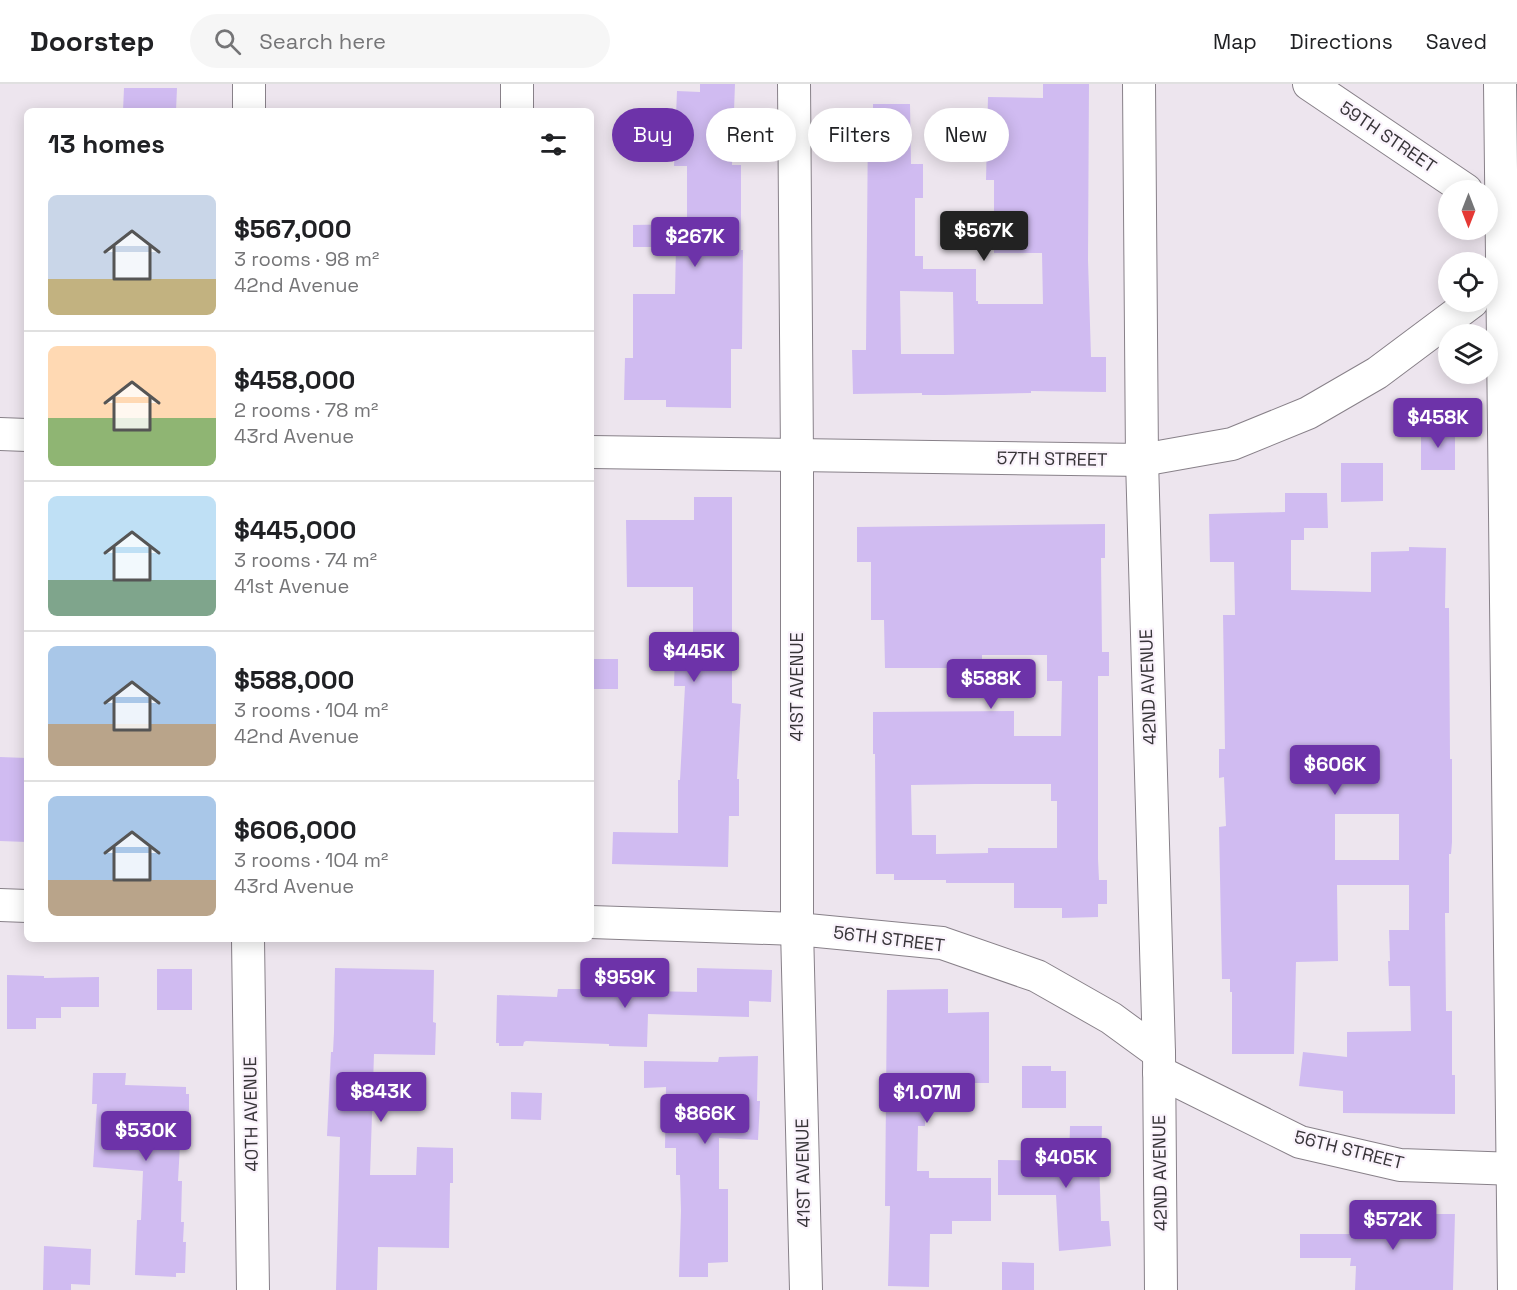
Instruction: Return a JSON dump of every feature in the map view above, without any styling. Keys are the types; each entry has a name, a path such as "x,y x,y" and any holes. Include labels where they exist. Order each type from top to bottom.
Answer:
{"street":[{"path":"249,84 249,108"},
{"path":"517,84 517,108"},
{"name":"41ST AVENUE","path":"794,84 797,929 806,1290"},
{"name":"42ND AVENUE","path":"1139,84 1142,460 1159,1063 1161,1290"},
{"name":"59TH STREET","path":"1309,84 1451,180"},
{"path":"1496,180 1500,84"},
{"path":"1498,238 1503,282 1515,1169 1514,1290"},
{"name":"57TH STREET","path":"594,452 1142,460 1232,444 1308,413 1377,372 1458,312"},
{"path":"0,434 24,435"},
{"path":"0,905 24,906"},
{"name":"56TH STREET","path":"594,922 797,929 942,943 1037,976 1111,1018 1159,1063 1300,1142 1400,1165 1515,1169"},
{"name":"40TH AVENUE","path":"248,942 253,1290"}],"building":[{"path":"700,84 735,84 734,108 706,108 706,162 732,162 732,165 741,165 742,349 731,349 731,408 666,407 666,400 624,400 625,358 633,358 633,294 675,294 676,247 633,247 633,225 687,224 687,166 674,166 674,162 694,162 694,108 676,108 677,91 700,92"},
{"path":"1043,84 1089,84 1088,260 1091,357 1106,357 1106,392 853,394 852,350 866,350 868,162 923,164 923,198 915,198 915,256 923,256 923,269 976,269 976,301 978,304 1043,304 1042,253 994,253 994,180 986,180 986,162 1009,162 1009,108 988,108 988,97 1043,98","holes":["900,291 953,292 954,354 901,354"]},
{"path":"124,88 177,88 176,108 123,108"},
{"path":"873,104 910,104 910,108 873,108"},
{"path":"1421,428 1455,428 1455,470 1421,470"},
{"path":"1341,463 1383,463 1383,501 1341,502"},
{"path":"1285,493 1327,493 1328,528 1304,528 1304,540 1291,540 1291,590 1371,592 1371,552 1409,551 1409,547 1446,548 1445,608 1449,608 1452,842 1451,854 1449,854 1449,913 1445,913 1446,1011 1452,1011 1452,1075 1455,1075 1455,1114 1343,1113 1343,1091 1299,1086 1303,1052 1347,1057 1347,1032 1411,1031 1410,986 1389,986 1388,961 1390,961 1389,930 1409,930 1409,885 1337,885 1338,961 1296,962 1294,1054 1232,1054 1232,992 1230,992 1230,979 1222,979 1219,827 1226,826 1224,777 1219,778 1219,749 1225,749 1223,615 1235,615 1234,562 1210,562 1209,514 1285,512","holes":["1335,814 1399,814 1399,860 1335,860"]},
{"path":"694,497 732,497 732,703 741,704 737,779 739,779 739,816 729,816 728,867 612,864 613,832 678,833 678,780 680,780 685,686 674,686 675,653 677,636 693,637 693,587 627,587 626,520 694,520"},
{"path":"1105,524 1105,558 1101,558 1102,652 1109,652 1109,676 1098,676 1098,859 1099,880 1107,880 1107,904 1098,904 1098,917 1062,918 1062,908 1014,908 1014,883 894,880 894,874 876,874 873,712 1014,711 1014,736 1061,736 1062,681 1047,681 1047,655 982,655 982,668 885,668 884,620 871,620 871,562 857,562 857,527","holes":["1051,784 1051,801 1057,801 1057,848 988,848 988,853 936,854 936,835 912,835 911,785"]},
{"path":"594,659 618,659 618,689 594,689"},
{"path":"0,757 24,758 24,842 0,841"},
{"path":"335,968 434,970 435,1055 374,1054 370,1175 416,1175 417,1147 453,1148 449,1248 378,1247 377,1290 336,1290 340,1137 327,1136 334,1032"},
{"path":"697,968 772,970 771,1002 749,1001 749,1017 648,1014 647,1047 526,1041 523,1046 499,1046 499,1043 496,1043 497,995 557,997 558,989 611,989 612,977 648,978 647,989 649,991 697,992"},
{"path":"157,969 192,969 192,1010 157,1010"},
{"path":"7,975 44,976 44,978 99,977 99,1007 61,1007 61,1018 36,1018 36,1029 7,1029"},
{"path":"948,989 948,1013 989,1012 989,1083 930,1083 930,1096 926,1096 925,1126 918,1126 917,1171 929,1171 929,1178 991,1178 991,1221 952,1221 952,1234 930,1234 929,1287 888,1286 890,1206 885,1206 887,990"},
{"path":"758,1056 757,1101 760,1101 758,1140 719,1138 719,1189 728,1189 728,1262 708,1263 708,1277 679,1277 681,1211 680,1175 676,1175 676,1148 665,1148 666,1087 644,1088 644,1061 718,1062 719,1057"},
{"path":"1022,1066 1051,1066 1051,1071 1066,1071 1066,1108 1022,1108"},
{"path":"93,1073 126,1073 125,1085 186,1087 186,1094 189,1094 189,1117 185,1117 185,1127 181,1127 178,1181 182,1181 181,1222 184,1222 183,1242 186,1242 185,1273 176,1273 176,1277 135,1275 137,1220 141,1220 143,1171 93,1167 97,1104 92,1104"},
{"path":"511,1092 542,1093 541,1120 511,1119"},
{"path":"1070,1126 1102,1126 1101,1158 1099,1158 1101,1221 1109,1221 1111,1246 1059,1251 1056,1195 998,1195 998,1160 1069,1161"},
{"path":"1416,1214 1455,1214 1453,1290 1355,1290 1356,1266 1350,1266 1351,1258 1300,1258 1300,1234 1351,1234 1351,1216 1416,1217"},
{"path":"44,1246 91,1249 90,1285 71,1284 71,1290 43,1290"},
{"path":"1002,1262 1034,1263 1034,1290 1002,1290"}]}
